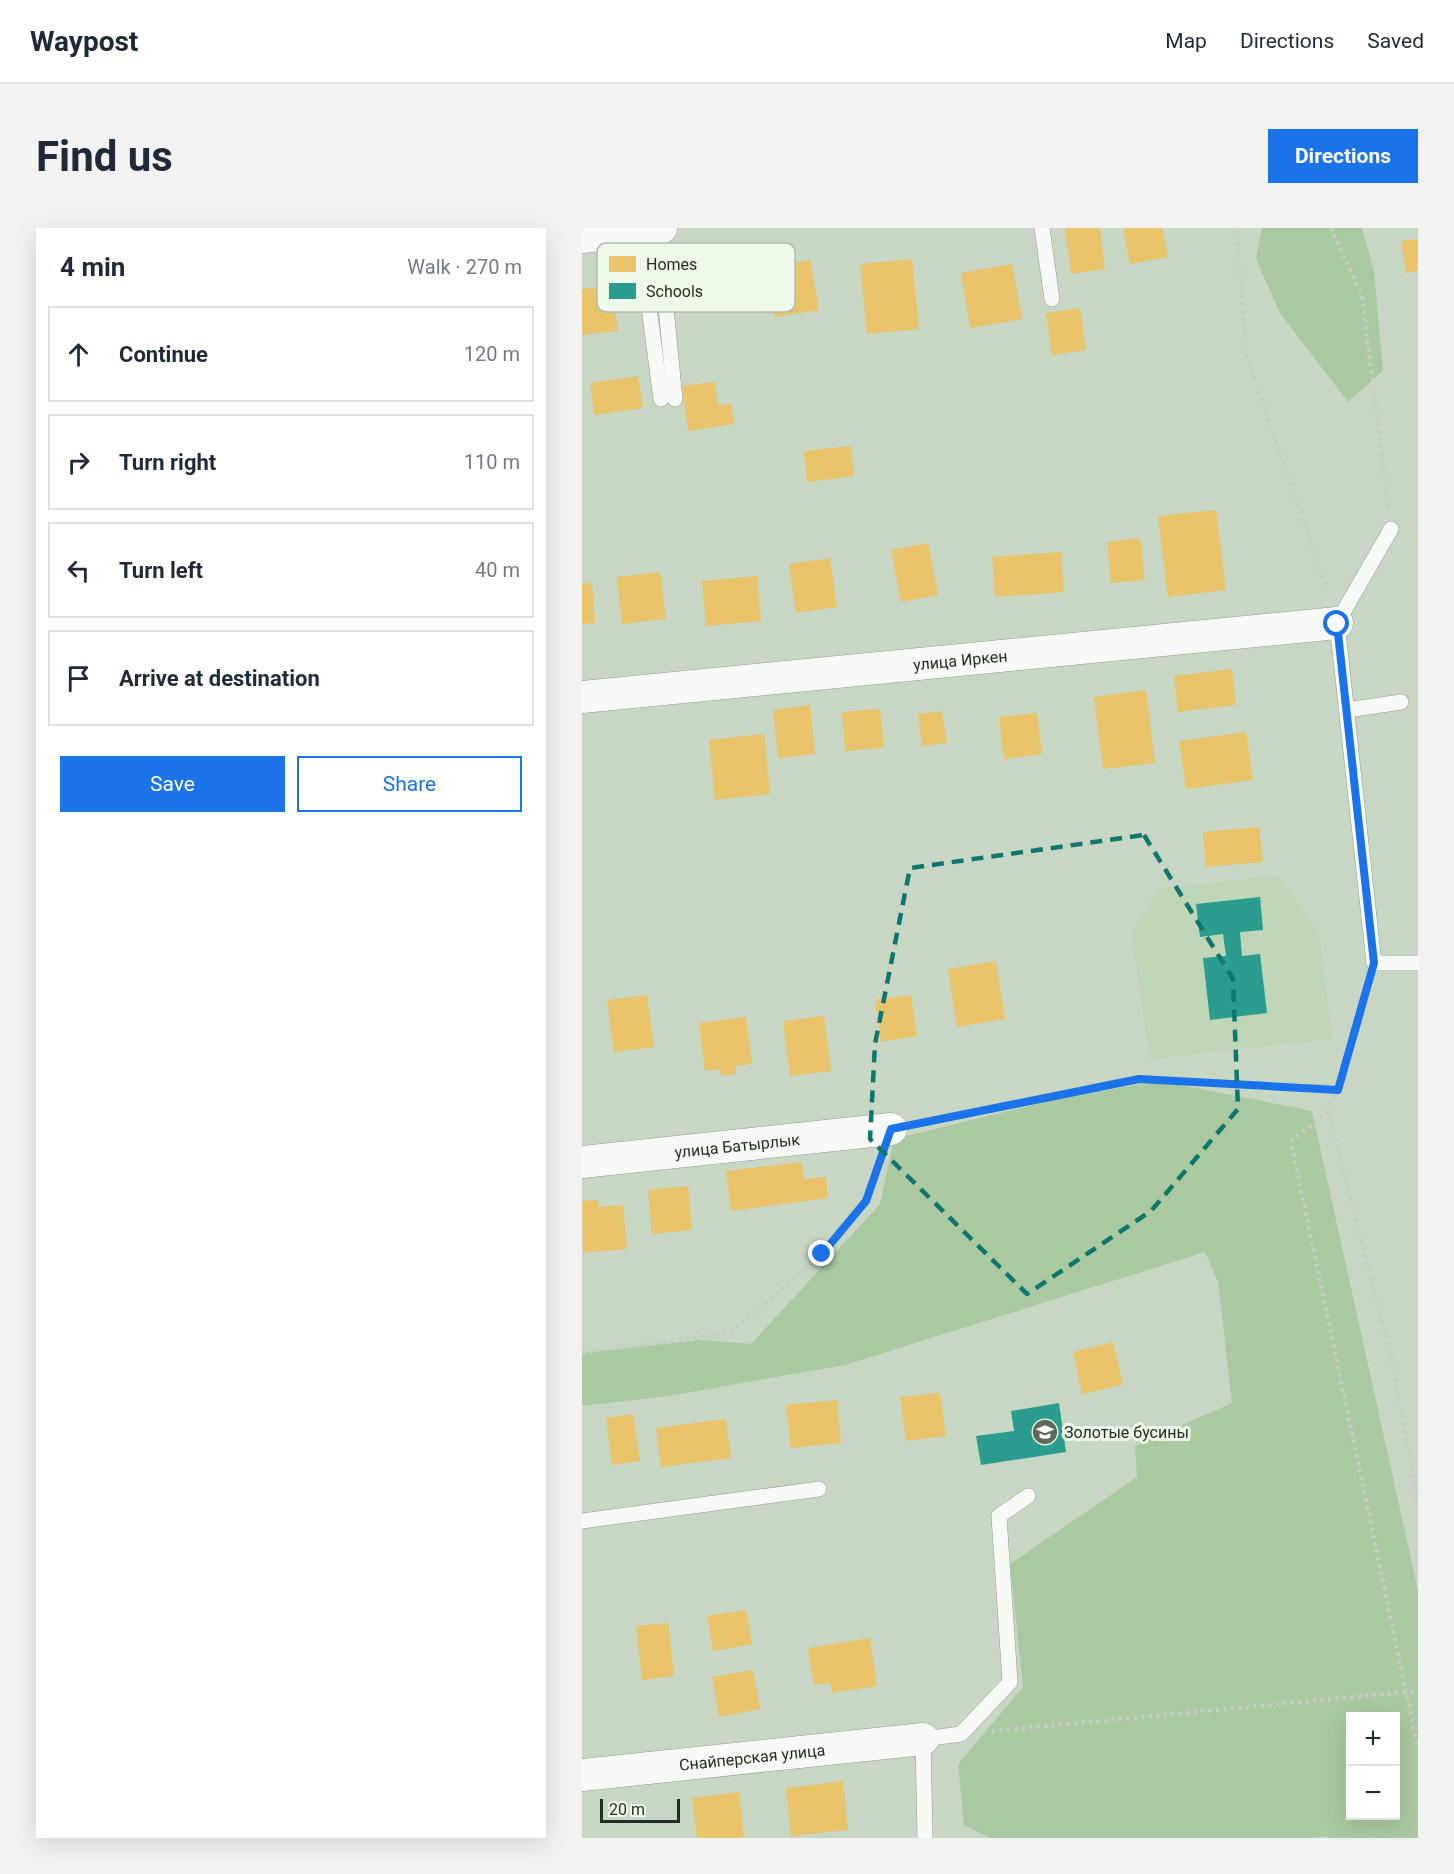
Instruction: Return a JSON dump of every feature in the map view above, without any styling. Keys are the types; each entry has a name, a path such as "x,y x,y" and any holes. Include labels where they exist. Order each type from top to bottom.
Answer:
{"street":[{"path":"582,237 652,229"},
{"name":"улица Иркен","path":"582,697 1337,624"},
{"name":"улица Батырлык","path":"582,1162 891,1129"},
{"name":"Снайперская улица","path":"582,1774 923,1738"}],"lane":[{"path":"1042,228 1052,298"},
{"path":"660,312 668,399"},
{"path":"1391,529 1337,624 1374,963 1418,963"},
{"path":"1347,710 1401,702"},
{"path":"582,1521 819,1489"},
{"path":"925,1838 923,1738 961,1734 1010,1682 999,1516 1028,1496"}],"path":[{"path":"1237,228 1246,354 1337,624"},
{"path":"1331,228 1362,295 1391,529"},
{"path":"1374,963 1338,1090 1328,1111 1291,1142 1418,1749"},
{"path":"582,1353 732,1332 822,1254 866,1201 891,1129 1139,1079 1338,1090"},
{"path":"1328,1111 1390,1353 1418,1503"},
{"path":"961,1734 1406,1694 1418,1691"}],"highlighted area":[{"path":"1144,835 1233,979 1238,1109 1151,1211 1027,1294 870,1139 875,1044 910,868"}],"shaded area":[{"path":"1262,228 1362,228 1374,272 1383,371 1348,402 1280,313 1256,259"},
{"path":"1280,876 1319,934 1332,1039 1150,1059 1131,933 1159,888"},
{"path":"1160,1081 1312,1111 1418,1591 1418,1838 1328,1838 1327,1836 1312,1838 990,1838 964,1825 958,1764 1023,1687 1010,1564 1137,1477 1135,1446 1232,1403 1218,1282 1205,1252 845,1365 668,1396 582,1406 582,1353 700,1340 751,1344 880,1204 894,1139 1062,1098"}],"building: Homes":[{"path":"1065,228 1100,228 1105,269 1071,274"},
{"path":"1123,228 1162,228 1168,257 1130,264"},
{"path":"1418,239 1418,271 1406,273 1401,241"},
{"path":"912,259 919,329 867,334 860,264"},
{"path":"810,260 819,310 775,317 774,312 795,312 795,262"},
{"path":"1012,264 1022,319 970,328 961,273"},
{"path":"597,288 597,312 615,312 618,331 582,335 582,289"},
{"path":"1080,308 1086,350 1052,355 1046,313"},
{"path":"638,376 643,408 594,415 590,383"},
{"path":"715,382 718,405 731,404 734,424 688,431 682,386"},
{"path":"851,446 854,476 807,482 804,451"},
{"path":"1216,510 1226,590 1168,597 1158,516"},
{"path":"1140,538 1145,580 1111,583 1107,542"},
{"path":"928,543 938,595 901,602 891,550"},
{"path":"1061,552 1064,592 995,597 992,557"},
{"path":"830,558 837,607 796,613 789,564"},
{"path":"660,572 666,619 622,624 617,577"},
{"path":"757,576 761,621 706,626 702,581"},
{"path":"592,583 595,623 582,624 582,584"},
{"path":"1232,669 1236,705 1178,712 1174,676"},
{"path":"1146,690 1155,763 1103,769 1094,697"},
{"path":"810,705 815,754 778,758 773,710"},
{"path":"880,709 884,748 845,751 842,712"},
{"path":"942,711 947,743 922,746 918,714"},
{"path":"1037,713 1042,754 1004,759 999,717"},
{"path":"1246,732 1253,780 1186,789 1179,741"},
{"path":"764,734 770,794 715,800 709,740"},
{"path":"1259,827 1263,862 1206,867 1203,832"},
{"path":"996,961 1005,1019 957,1027 948,969"},
{"path":"647,995 654,1047 614,1052 607,1000"},
{"path":"911,995 917,1036 881,1042 875,1000"},
{"path":"824,1016 831,1071 790,1076 783,1021"},
{"path":"746,1017 752,1064 735,1066 736,1074 721,1076 720,1069 705,1071 699,1023"},
{"path":"802,1162 804,1179 826,1177 828,1198 731,1211 726,1171"},
{"path":"688,1186 692,1230 652,1234 648,1190"},
{"path":"598,1200 599,1207 623,1205 627,1249 583,1253 582,1201"},
{"path":"1113,1342 1123,1385 1082,1394 1073,1352"},
{"path":"940,1393 946,1436 906,1441 900,1397"},
{"path":"837,1400 841,1443 791,1448 786,1405"},
{"path":"633,1414 640,1461 612,1465 606,1418"},
{"path":"726,1419 731,1458 661,1467 656,1428"},
{"path":"746,1610 752,1644 713,1651 707,1616"},
{"path":"668,1623 674,1676 642,1680 636,1626"},
{"path":"870,1638 877,1686 832,1693 830,1683 814,1685 808,1648"},
{"path":"753,1670 760,1709 719,1717 712,1677"},
{"path":"843,1781 848,1830 791,1836 786,1788"},
{"path":"739,1792 744,1838 697,1838 692,1798"}],"building: Schools":[{"path":"1260,897 1263,930 1240,932 1242,956 1260,954 1267,1013 1210,1020 1203,958 1226,956 1223,934 1200,937 1196,904"},
{"path":"1059,1403 1066,1452 981,1465 976,1436 1014,1431 1011,1411"}],"place":[{"name":"Золотые бусины","path":"1045,1432"}],"route":[{"path":"822,1254 866,1201 891,1129 1139,1079 1338,1090 1374,963 1337,624"}]}
